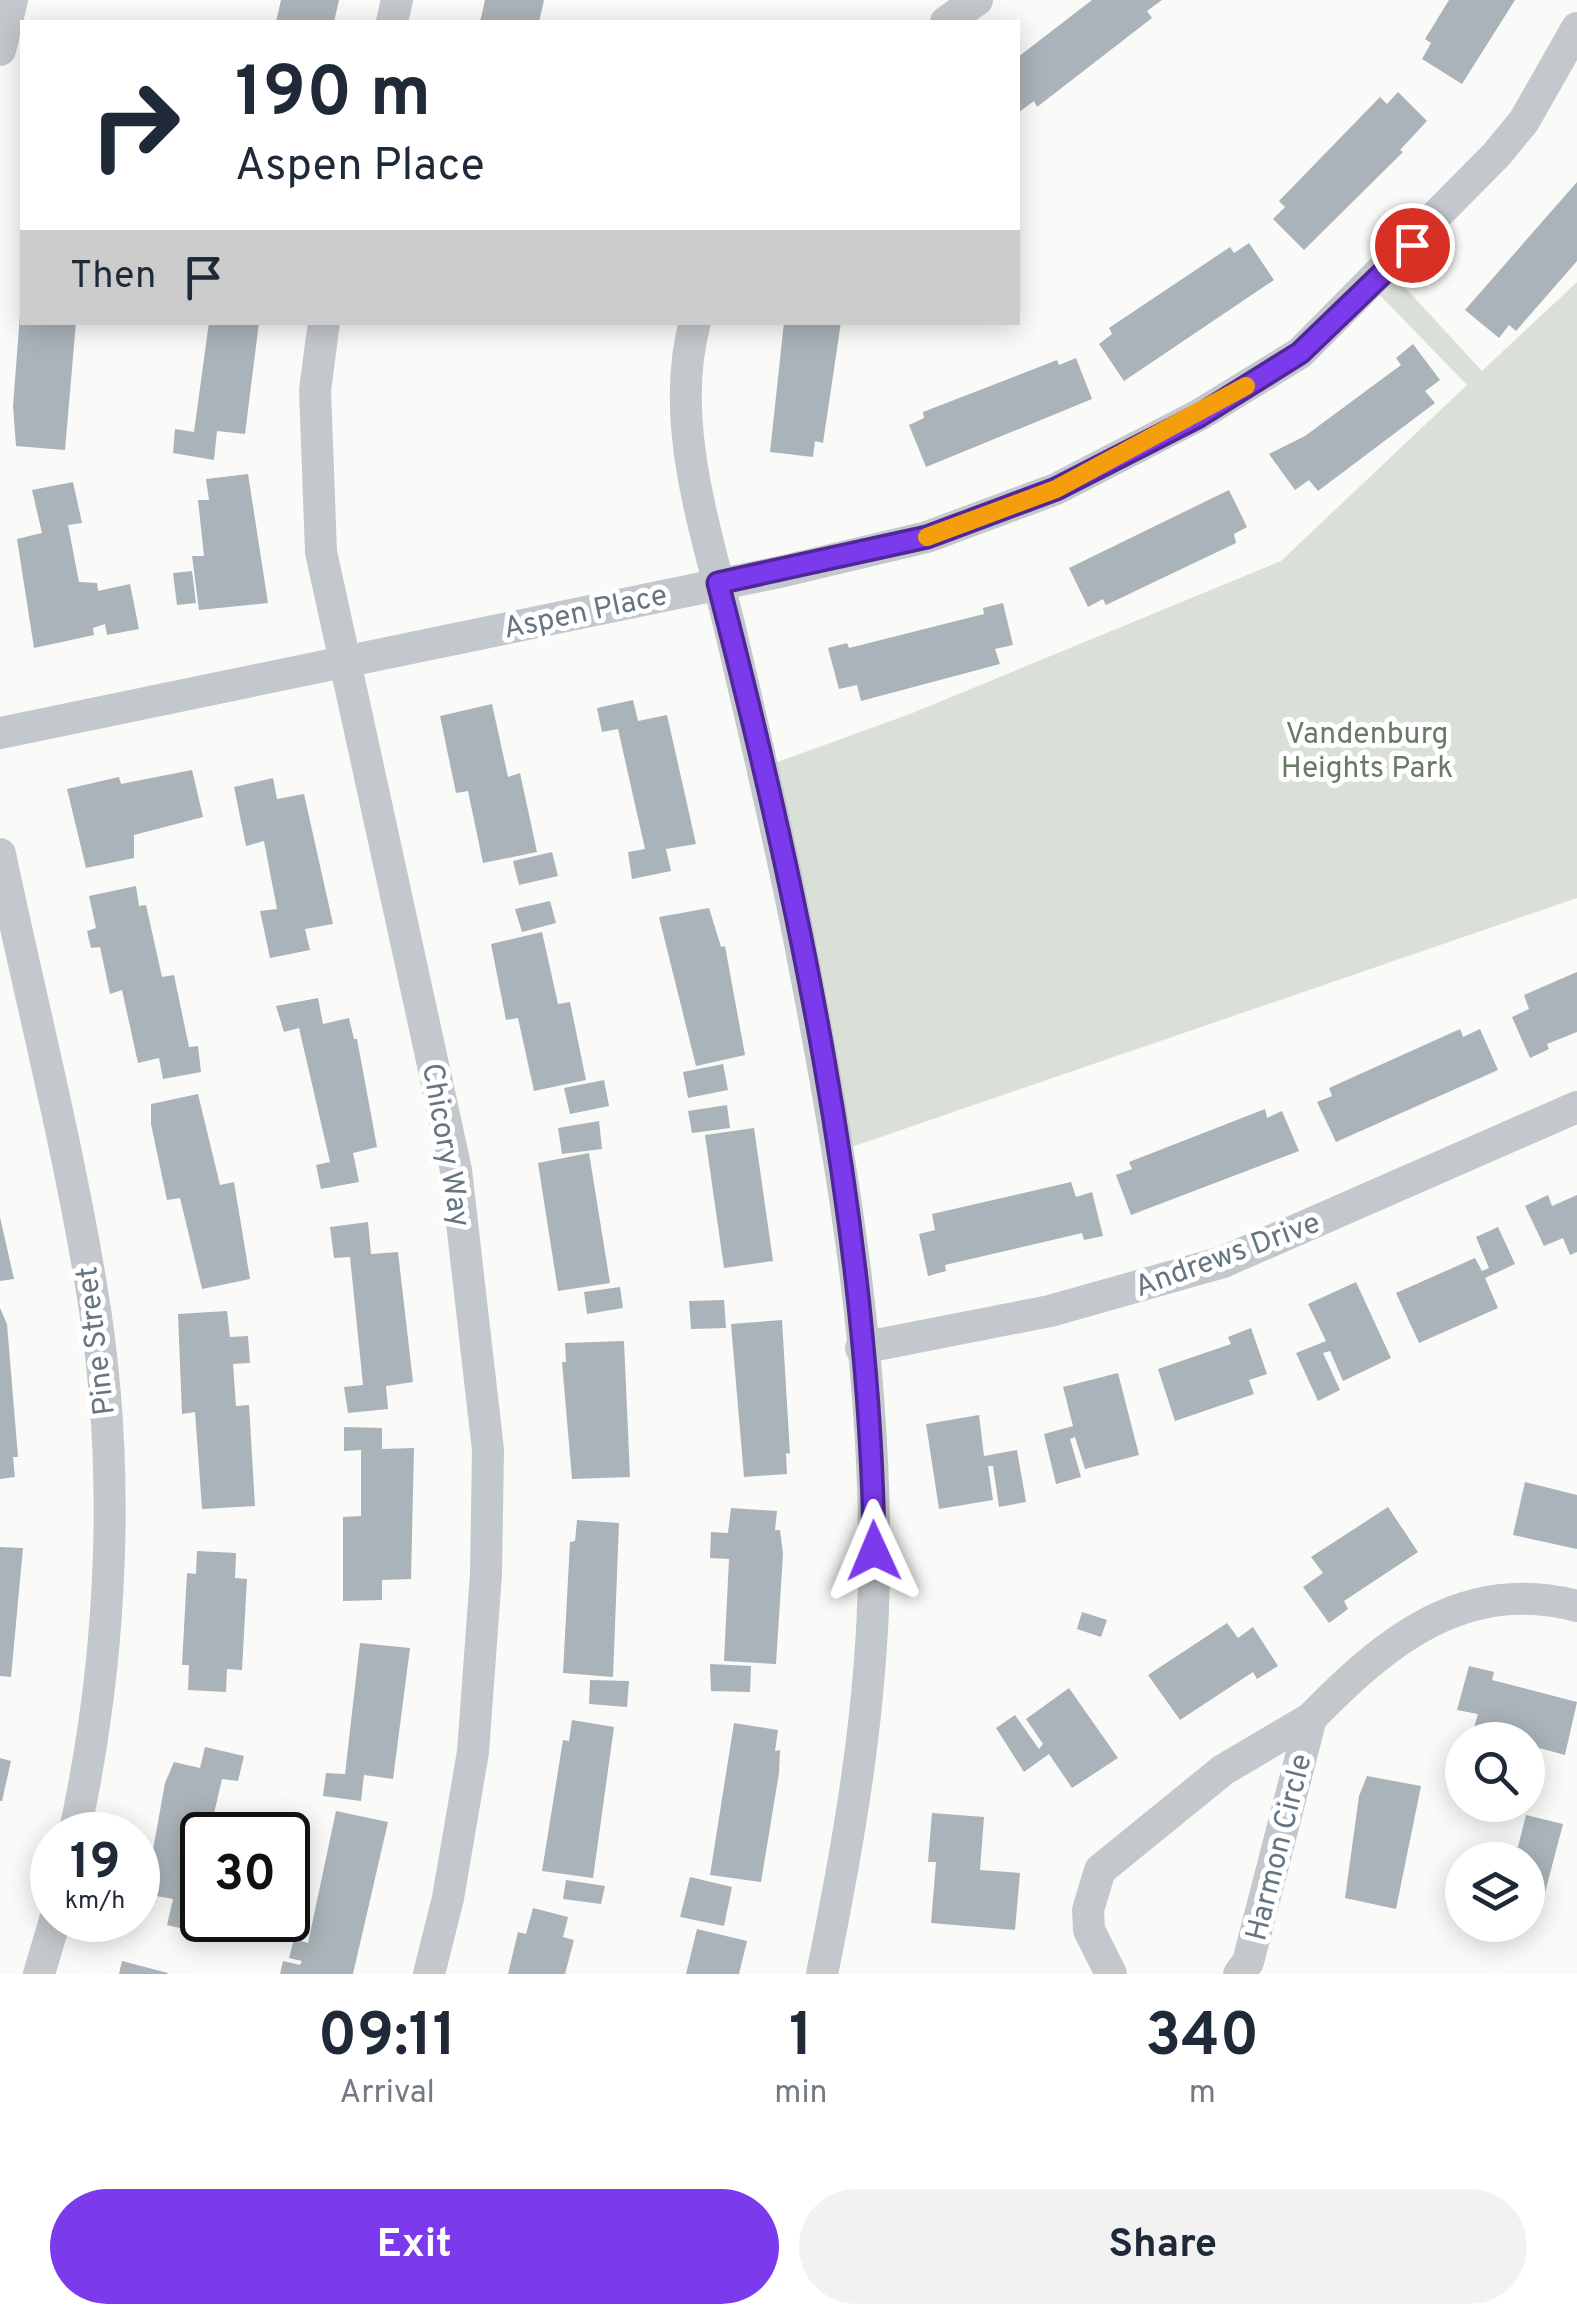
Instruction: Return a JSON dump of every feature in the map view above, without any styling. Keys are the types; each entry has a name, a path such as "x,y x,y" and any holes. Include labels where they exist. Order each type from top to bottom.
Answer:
{"street":[{"path":"0,50 12,0"},
{"path":"949,20 978,0"},
{"name":"Aspen Place","path":"0,732 927,537 1056,489 1199,416 1300,353 1412,245 1496,154 1524,121 1577,28"},
{"name":"Chicory Way","path":"324,325 314,390 322,552 456,1170 488,1450 486,1574 472,1752 448,1898 429,1974"},
{"path":"695,325 688,409 702,524 801,948 844,1196 873,1496 873,1596 862,1758 822,1974"},
{"name":"Pine Street","path":"0,854 92,1287 106,1407 108,1622 78,1812"},
{"name":"Andrews Drive","path":"861,1348 1050,1311 1223,1262 1577,1107"},
{"name":"Harmon Circle","path":"1110,1974 1089,1930 1088,1910 1100,1870 1224,1770 1311,1718 1344,1684 1427,1619 1506,1598 1577,1606"},
{"name":"Harmon Circle","path":"1239,1974 1248,1962 1311,1718"},
{"path":"39,1974 48,1942"}],"green space":[{"name":"Vandenburg Heights Park","path":"1388,269 1482,371 1577,282 1577,898 837,1152 761,768 910,714 1281,561 1467,385 1370,285"}],"building":[{"path":"281,0 339,0 334,20 276,20"},
{"path":"485,0 544,0 539,20 480,20"},
{"path":"1092,0 1162,0 1147,11 1152,18 1037,107 1034,101 1020,111 1020,55"},
{"path":"1449,0 1515,0 1462,84 1422,59 1431,43 1425,39"},
{"path":"1398,92 1427,121 1400,150 1403,152 1304,250 1273,219 1285,207 1279,201 1380,97 1387,104"},
{"path":"1577,182 1577,261 1516,331 1509,325 1499,338 1465,310"},
{"path":"1249,243 1274,280 1124,381 1099,344 1112,334 1109,328 1230,247 1234,253"},
{"path":"20,314 20,325 76,325 65,450 16,446 13,406"},
{"path":"209,325 259,325 245,434 217,431 214,460 173,453 175,429 194,432"},
{"path":"784,325 841,325 823,443 815,441 813,457 770,452"},
{"path":"1413,344 1440,380 1425,391 1435,403 1318,491 1309,480 1295,490 1269,454 1305,436 1401,365 1396,358"},
{"path":"1076,358 1092,399 926,467 909,425 924,418 923,412 1057,360 1059,365"},
{"path":"248,474 268,603 199,610 192,556 204,556 198,500 209,500 206,479"},
{"path":"73,482 82,523 68,525 79,582 97,583 98,591 130,584 139,629 107,635 105,624 93,628 94,635 34,648 17,539 42,533 32,490"},
{"path":"1229,490 1247,527 1234,534 1236,543 1106,605 1103,599 1088,607 1069,568"},
{"path":"192,571 196,603 177,605 173,573"},
{"path":"1003,603 1013,645 995,649 1000,664 861,701 857,685 839,689 828,648 847,643 849,648 984,614 983,608"},
{"path":"633,700 638,721 667,715 696,844 666,849 671,871 632,879 628,852 645,849 618,729 602,732 597,708"},
{"path":"492,704 508,777 520,773 537,852 483,863 468,791 456,793 440,716"},
{"path":"192,770 203,817 134,835 134,858 86,868 67,789 119,777 121,784"},
{"path":"273,778 277,799 304,794 333,924 305,929 310,950 270,958 260,911 277,909 264,841 246,846 234,787"},
{"path":"552,852 558,876 519,885 513,861"},
{"path":"136,886 139,906 146,905 162,977 174,975 189,1047 198,1046 201,1072 163,1079 159,1058 138,1063 122,990 110,994 100,947 91,948 87,931 96,928 89,896"},
{"path":"550,901 556,923 522,932 515,909"},
{"path":"709,908 721,947 725,946 745,1055 696,1066 659,917"},
{"path":"542,932 558,1004 570,1002 586,1080 534,1091 518,1018 506,1020 491,944"},
{"path":"1577,972 1577,1032 1547,1044 1549,1049 1530,1058 1512,1017 1529,1009 1524,995"},
{"path":"318,998 323,1024 349,1018 357,1039 377,1147 353,1153 359,1182 321,1189 316,1165 330,1162 299,1028 284,1032 276,1006"},
{"path":"1460,1029 1463,1037 1480,1029 1498,1070 1336,1142 1317,1102 1332,1096 1329,1088"},
{"path":"723,1064 728,1090 688,1098 683,1072"},
{"path":"604,1080 609,1106 570,1114 564,1088"},
{"path":"198,1094 220,1185 234,1182 250,1279 202,1289 180,1198 167,1200 151,1124 151,1104"},
{"path":"727,1105 730,1128 692,1133 688,1111"},
{"path":"1265,1109 1267,1118 1282,1111 1299,1151 1131,1215 1116,1175 1132,1169 1129,1162"},
{"path":"599,1121 602,1149 562,1154 558,1128"},
{"path":"754,1128 773,1261 724,1268 705,1135"},
{"path":"589,1153 610,1283 558,1291 538,1163"},
{"path":"1071,1182 1076,1197 1092,1192 1103,1236 1084,1240 1082,1233 945,1265 946,1271 928,1276 919,1234 935,1230 932,1214"},
{"path":"1548,1195 1552,1206 1577,1195 1577,1252 1570,1255 1563,1238 1544,1246 1525,1206"},
{"path":"0,1217 14,1279 0,1281"},
{"path":"368,1222 371,1254 398,1252 413,1382 386,1386 388,1409 348,1413 344,1387 363,1385 350,1257 334,1258 330,1227"},
{"path":"1498,1227 1515,1264 1485,1278 1498,1308 1419,1343 1396,1293 1475,1258 1482,1271 1489,1268 1476,1237"},
{"path":"1356,1282 1391,1358 1343,1381 1330,1351 1323,1353 1340,1390 1318,1401 1296,1353 1326,1341 1308,1304"},
{"path":"620,1287 623,1308 587,1314 584,1292"},
{"path":"724,1300 726,1328 691,1329 689,1301"},
{"path":"0,1308 7,1324 18,1457 13,1457 15,1477 0,1479"},
{"path":"227,1311 230,1337 248,1336 250,1363 233,1364 236,1406 249,1405 255,1506 202,1509 195,1412 182,1414 178,1314"},
{"path":"782,1320 790,1454 786,1453 787,1474 744,1477 731,1324"},
{"path":"1251,1328 1267,1374 1249,1380 1254,1394 1175,1421 1158,1369 1231,1344 1228,1337"},
{"path":"624,1341 630,1477 572,1479 562,1362 566,1362 565,1343"},
{"path":"1118,1373 1139,1455 1085,1469 1075,1437 1070,1439 1081,1477 1056,1484 1044,1434 1073,1426 1063,1387"},
{"path":"979,1415 984,1456 1017,1450 1026,1502 999,1507 993,1466 988,1466 993,1500 939,1509 926,1424"},
{"path":"344,1427 382,1428 382,1449 414,1448 411,1579 382,1580 382,1600 343,1601 343,1517 361,1516 361,1450 344,1451"},
{"path":"1525,1482 1577,1495 1577,1549 1513,1535"},
{"path":"1388,1507 1418,1552 1344,1601 1348,1609 1329,1623 1303,1587 1323,1573 1311,1557"},
{"path":"731,1508 777,1511 775,1530 780,1530 783,1554 776,1664 724,1661 729,1559 710,1558 711,1532 728,1533"},
{"path":"577,1520 619,1523 613,1677 563,1673 570,1542 575,1541"},
{"path":"0,1547 23,1548 11,1677 0,1676"},
{"path":"197,1551 236,1553 235,1578 247,1579 242,1670 227,1669 226,1692 188,1690 189,1665 182,1665 187,1573 196,1574"},
{"path":"1082,1612 1107,1620 1101,1637 1077,1629"},
{"path":"1227,1623 1238,1638 1253,1627 1278,1666 1257,1679 1253,1672 1180,1720 1148,1675"},
{"path":"360,1643 410,1648 393,1779 364,1775 361,1801 323,1796 326,1773 345,1774"},
{"path":"710,1664 751,1666 750,1692 711,1691"},
{"path":"1469,1666 1494,1672 1492,1680 1577,1702 1565,1755 1545,1750 1545,1722 1476,1722 1478,1714 1457,1710"},
{"path":"590,1680 629,1681 627,1707 589,1704"},
{"path":"1069,1688 1118,1758 1072,1788 1049,1754 1024,1772 996,1728 1015,1715 1039,1749 1043,1744 1026,1719"},
{"path":"572,1720 614,1727 593,1878 542,1871 563,1740 569,1741"},
{"path":"734,1723 778,1730 775,1751 780,1750 779,1773 761,1882 710,1875"},
{"path":"205,1747 244,1756 238,1781 222,1779 214,1812 180,1812 180,1928 167,1925 173,1899 160,1897 160,1812 174,1762 200,1768"},
{"path":"0,1758 11,1761 2,1801 0,1801"},
{"path":"1367,1776 1421,1786 1396,1909 1345,1898 1359,1796"},
{"path":"336,1811 388,1822 353,1974 280,1974 283,1961 300,1965 302,1961 289,1958 293,1942 310,1942"},
{"path":"932,1813 984,1817 980,1870 1020,1873 1015,1930 931,1923 936,1862 928,1862"},
{"path":"1545,1820 1563,1824 1545,1893 1545,1842 1519,1842 1524,1822"},
{"path":"690,1877 732,1887 724,1926 680,1917"},
{"path":"566,1880 605,1886 601,1904 563,1899"},
{"path":"533,1908 568,1917 563,1937 574,1940 565,1974 508,1974 518,1932 526,1934"},
{"path":"697,1929 747,1941 739,1974 686,1974"},
{"path":"122,1961 168,1973 119,1974"}],"slow traffic":[{"path":"927,537 1056,489 1199,416 1246,386"}],"route":[{"path":"874,1551 868,1414 844,1196 801,948 718,583 927,537 1056,489 1199,416 1300,353 1412,245"}]}
